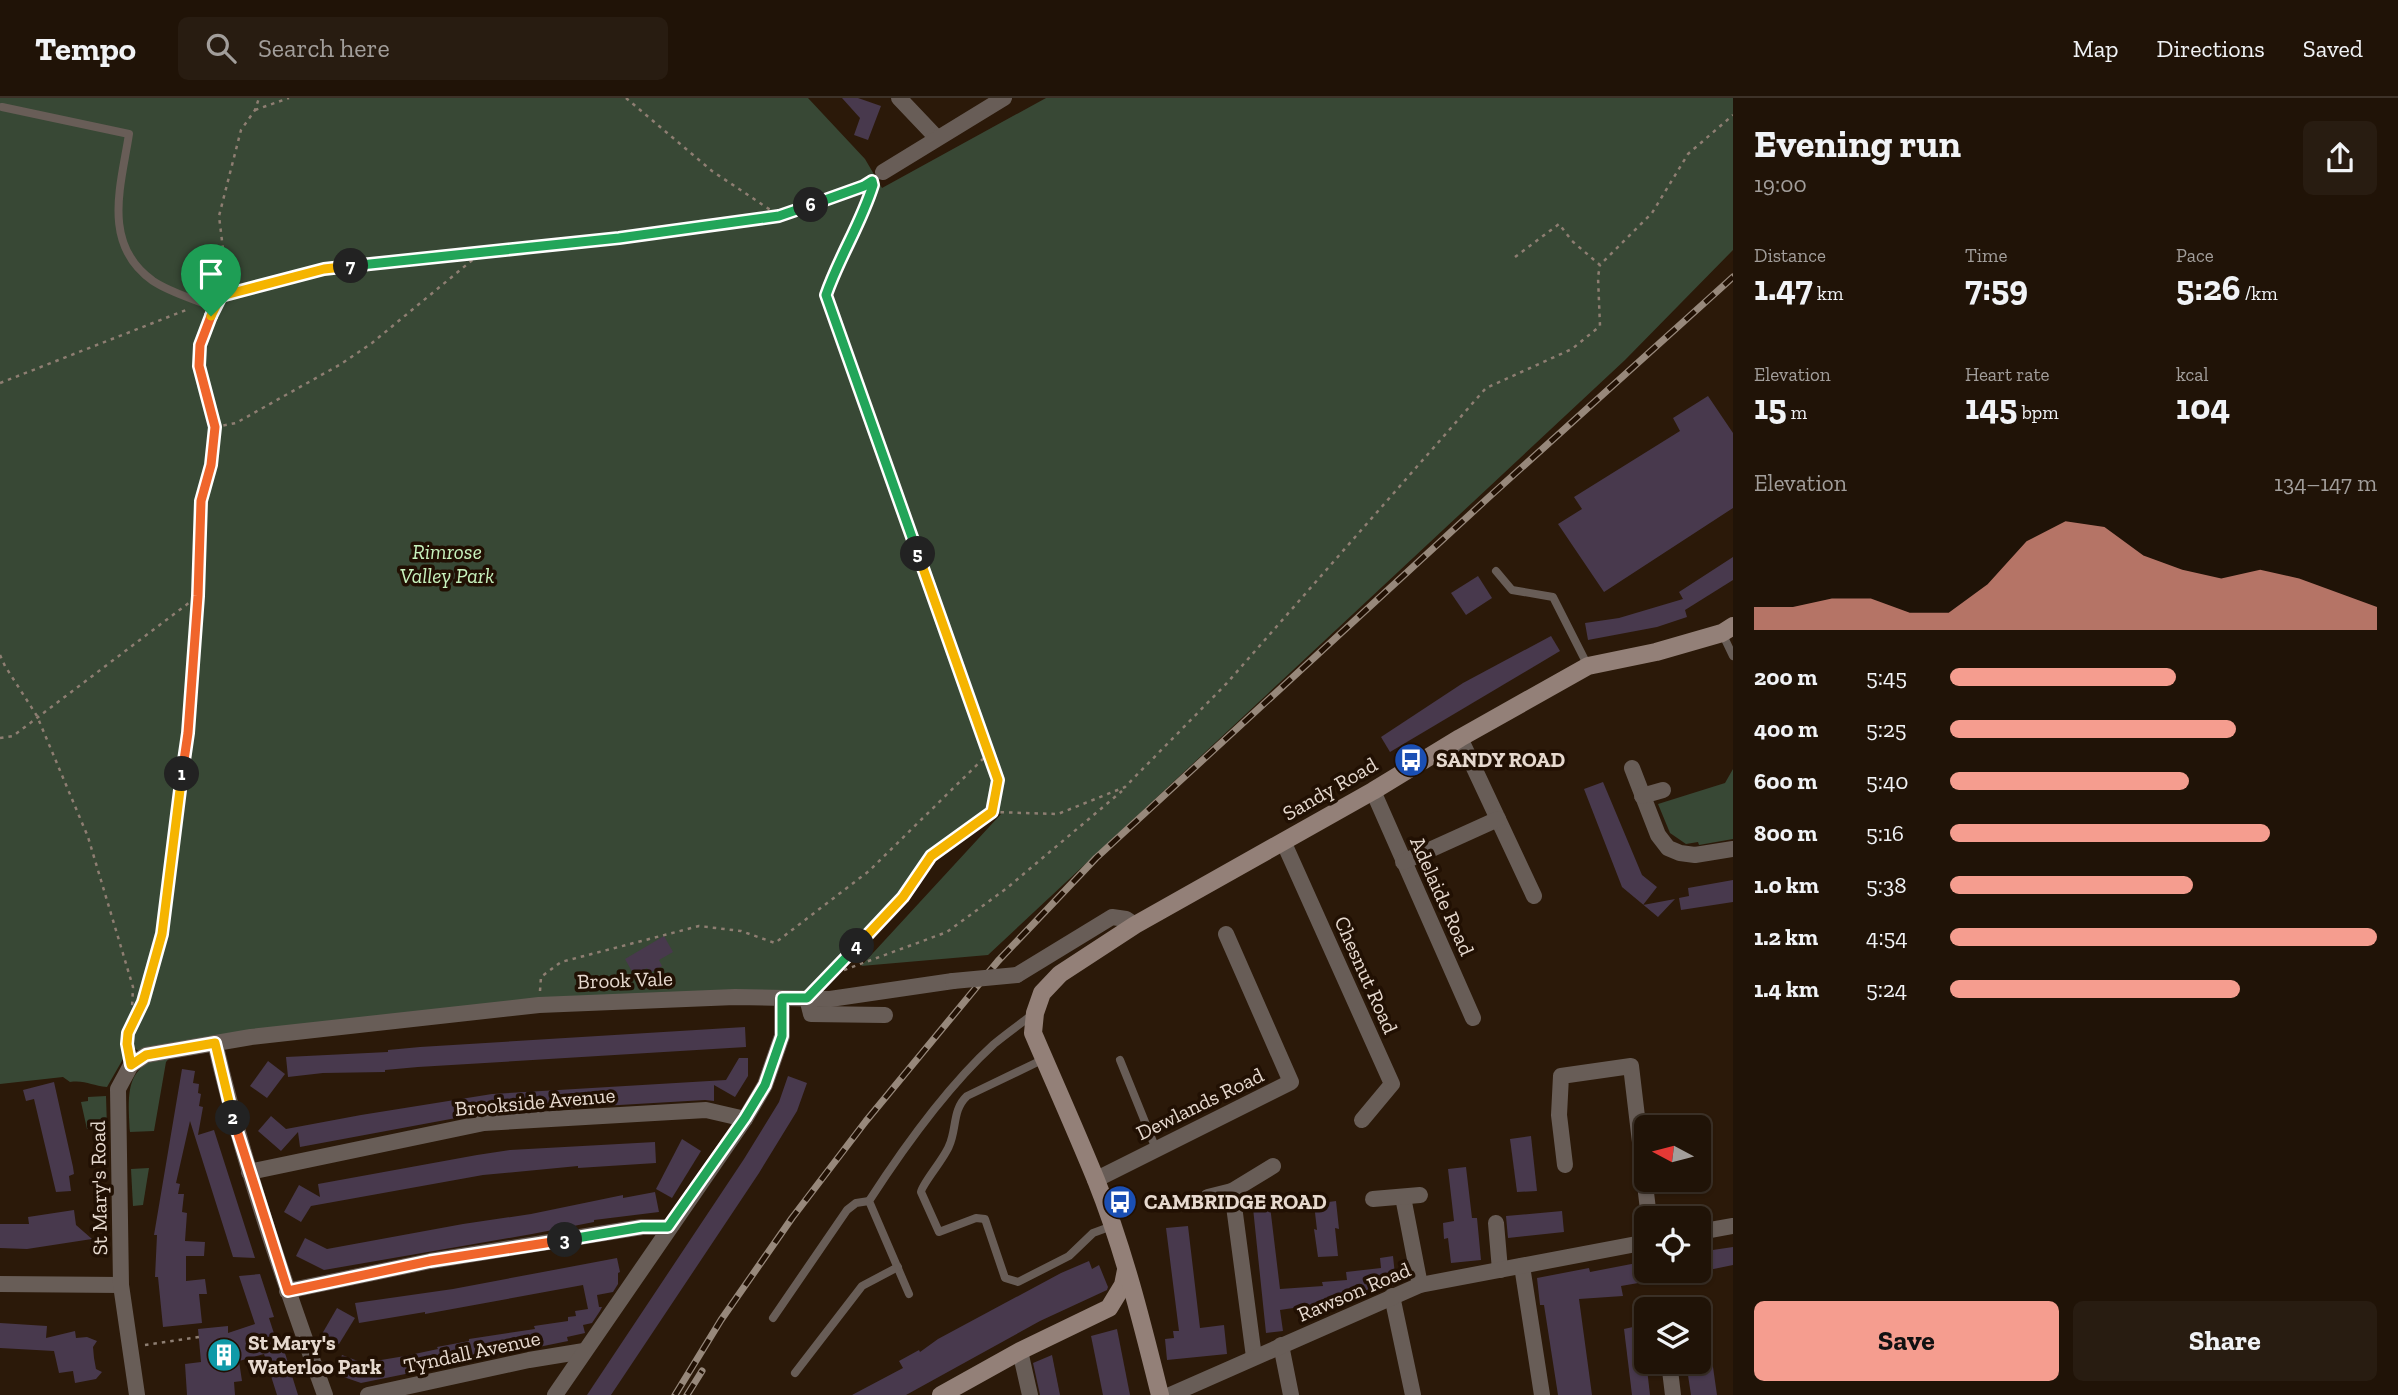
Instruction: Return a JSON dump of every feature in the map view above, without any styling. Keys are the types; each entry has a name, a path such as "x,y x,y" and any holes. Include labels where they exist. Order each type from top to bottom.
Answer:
{"main road":[{"name":"Sandy Road","path":"1035,1013 1042,993 1060,974 1135,925 1588,666 1656,652 1728,630"},
{"path":"1035,1013 1033,1033 1096,1180 1126,1268 1160,1395"},
{"path":"942,1395 1020,1351 1109,1308 1123,1285 1126,1268"},
{"path":"1109,1308 1129,1312 1142,1322"}],"street":[{"path":"899,98 937,138"},
{"path":"883,172 1004,98"},
{"path":"1460,738 1534,896"},
{"path":"1632,768 1661,841 1668,848 1695,855 1733,849"},
{"path":"1642,796 1663,790"},
{"name":"Adelaide Road","path":"1373,791 1473,1018"},
{"path":"1403,862 1498,819"},
{"name":"Chesnut Road","path":"1283,841 1392,1084 1362,1120"},
{"name":"Brook Vale","path":"131,1065 146,1055 215,1043 539,1005 735,997 830,999 953,981 1017,975 1112,918 1126,919 1135,925"},
{"name":"Dewlands Road","path":"1096,1180 1292,1082 1226,934"},
{"path":"555,1395 765,1085 782,1036 782,998"},
{"path":"807,998 811,1014 885,1015"},
{"path":"215,1043 249,1172 325,1395"},
{"name":"St Mary's Road","path":"131,1065 118,1089 121,1285 138,1395"},
{"path":"1565,1165 1559,1115 1561,1076 1631,1066 1648,1206"},
{"name":"Brookside Avenue","path":"249,1172 484,1123 706,1110 745,1118"},
{"path":"1208,1197 1231,1191 1273,1166"},
{"path":"1231,1191 1254,1357"},
{"path":"1373,1199 1420,1195"},
{"path":"1403,1197 1420,1285"},
{"path":"1496,1223 1500,1270"},
{"path":"1711,1230 1733,1226"},
{"path":"288,1291 430,1261 642,1227 668,1227"},
{"name":"Rawson Road","path":"1170,1395 1420,1285 1634,1244"},
{"path":"1522,1266 1542,1395"},
{"path":"0,1284 121,1285"},
{"path":"1392,1296 1413,1395"},
{"path":"1281,1345 1291,1395"},
{"name":"Tyndall Avenue","path":"368,1395 529,1360 584,1351"},
{"path":"1020,1351 1030,1395"},
{"path":"1670,1374 1673,1395"}],"lane":[{"path":"2,107 129,134 117,218 124,245 153,281 204,303"},
{"path":"1496,571 1512,590 1553,597 1588,666"},
{"path":"1728,630 1733,656"},
{"path":"773,1318 847,1210 856,1203 869,1201 916,1135 965,1075 994,1044 1035,1013"},
{"path":"1044,1059 967,1096 960,1102 950,1146 921,1192 939,1233 976,1218 985,1219 1005,1278 1011,1282 1018,1282 1069,1256 1093,1233 1112,1226"},
{"path":"1120,1060 1156,1149"},
{"path":"869,1201 909,1294"},
{"path":"795,1373 862,1286 898,1267"}],"path":[{"path":"131,1065 128,1033 143,1002 162,934 188,733 198,596 201,501 211,465 215,427 204,389 200,345 221,296 226,274 219,216 241,130 255,110 259,98"},
{"path":"255,110 289,98"},
{"path":"626,98 712,171 779,216"},
{"path":"832,974 947,932 1007,888 1125,788 1227,683 1486,388 1572,349 1600,326 1600,265 1652,213 1688,154 1733,115"},
{"path":"0,383 221,296 324,269 619,238 779,216 872,181 865,212 835,267 826,295 998,780 992,812"},
{"path":"1515,257 1559,224 1572,241 1600,265"},
{"path":"215,427 236,423 341,364 372,343 483,251"},
{"path":"0,738 13,736 198,596"},
{"path":"0,654 37,716 89,837 133,987 134,1018"},
{"path":"539,1005 541,977 561,962 699,926 741,931 775,943 869,871 989,753"},
{"path":"807,998 903,897 931,856 992,812 1058,814 1125,788"},
{"path":"142,1346 199,1336"}],"green space":[{"name":"Rimrose Valley Park","path":"0,98 808,98 865,159 882,188 1046,98 1733,98 1733,250 1625,360 988,955 861,966 1001,814 992,812 931,856 903,897 807,998 575,1002 146,1055 123,1042 123,1059 107,1087 70,1082 63,1077 0,1084"},
{"path":"1733,769 1733,839 1699,845 1698,842 1686,844 1670,833 1658,804 1725,783"},
{"path":"172,1055 166,1062 154,1131 130,1132 129,1104 132,1082 145,1065"},
{"path":"106,1096 107,1128 87,1129 81,1102 88,1101 88,1097"},
{"path":"149,1168 143,1205 133,1206 131,1169"}],"building":[{"path":"842,98 858,98 881,106 868,140 854,135 860,118"},
{"path":"1708,396 1733,433 1733,508 1604,592 1558,524 1582,509 1574,497 1680,431 1673,418"},
{"path":"1733,557 1733,580 1685,610 1687,617 1657,627 1588,640 1585,623 1619,618 1683,599 1679,592"},
{"path":"1478,576 1492,598 1466,615 1451,593"},
{"path":"1551,636 1560,651 1390,752 1381,737 1463,683"},
{"path":"1603,782 1642,875 1657,887 1643,905 1622,887 1584,789"},
{"path":"1733,880 1733,902 1681,910 1679,898 1689,896 1688,888"},
{"path":"1675,899 1658,917 1643,905"},
{"path":"664,936 673,952 659,960 662,966 650,973 647,968 634,975 625,959"},
{"path":"745,1027 746,1047 418,1067 385,1072 323,1073 288,1077 286,1057 388,1052 420,1047"},
{"path":"739,1058 748,1058 748,1076 735,1097 714,1085 714,1101 483,1113 300,1147 298,1132 281,1151 258,1131 271,1116 286,1129 492,1094 726,1080"},
{"path":"268,1061 285,1074 267,1098 250,1086"},
{"path":"182,1069 195,1071 193,1083 199,1084 199,1106 203,1107 198,1135 214,1130 255,1258 233,1257 190,1121 176,1183 180,1184 178,1194 184,1194 182,1212 187,1213 185,1241 205,1242 204,1256 186,1256 186,1281 205,1279 207,1294 199,1294 202,1323 163,1327 158,1277 155,1277 157,1235 154,1235"},
{"path":"788,1076 807,1083 797,1111 759,1173 611,1395 587,1395 744,1159 779,1102"},
{"path":"54,1082 73,1167 74,1174 69,1176 71,1191 56,1192 34,1099 26,1101 23,1090"},
{"path":"1531,1136 1537,1191 1517,1192 1510,1139"},
{"path":"682,1139 701,1151 672,1198 656,1189"},
{"path":"655,1142 656,1163 578,1166 483,1175 311,1206 301,1222 284,1212 299,1185 320,1197 318,1184 477,1155 510,1150"},
{"path":"1466,1167 1472,1218 1477,1218 1481,1260 1451,1263 1448,1238 1444,1239 1443,1223 1454,1221 1448,1169"},
{"path":"655,1192 659,1212 594,1220 532,1234 324,1270 296,1256 305,1238 327,1249 531,1214 623,1195 623,1198"},
{"path":"1336,1201 1338,1256 1318,1257 1314,1204"},
{"path":"1270,1206 1280,1289 1323,1286 1322,1282 1347,1280 1346,1272 1381,1268 1380,1258 1393,1256 1396,1284 1366,1297 1326,1299 1326,1303 1280,1310 1283,1331 1266,1333 1253,1208"},
{"path":"74,1210 76,1225 92,1239 27,1249 0,1248 0,1224 29,1224 28,1217"},
{"path":"1562,1211 1564,1232 1508,1238 1506,1216"},
{"path":"1188,1226 1200,1328 1224,1325 1227,1354 1167,1360 1165,1339 1174,1338 1173,1331 1179,1331 1166,1228"},
{"path":"1733,1247 1733,1265 1711,1270 1711,1250"},
{"path":"617,1258 620,1272 618,1284 613,1292 597,1295 599,1307 602,1307 600,1311 592,1323 583,1325 585,1333 567,1337 568,1341 361,1383 335,1374 342,1355 363,1363 405,1356 469,1339 568,1321 568,1317 576,1316 575,1311 588,1309 583,1285 425,1314 359,1323 355,1303 453,1289"},
{"path":"1089,1261 1092,1269 1099,1265 1107,1290 1040,1321 906,1395 852,1395 903,1368 899,1361 919,1350 920,1352 938,1339 1061,1273"},
{"path":"1634,1264 1634,1283 1638,1283 1621,1286 1623,1296 1579,1299 1592,1395 1558,1395 1544,1305 1540,1305 1537,1278 1589,1268 1590,1272"},
{"path":"260,1274 274,1317 269,1318 280,1352 284,1350 298,1395 277,1395 264,1354 239,1361 242,1381 234,1382 235,1395 187,1395 185,1364 201,1362 198,1329 228,1326 228,1333 255,1324 239,1276"},
{"path":"337,1308 355,1318 339,1344 322,1334"},
{"path":"0,1323 47,1326 46,1338 75,1331 76,1338 87,1337 97,1341 93,1347 94,1358 96,1369 102,1372 96,1379 75,1383 73,1371 59,1373 54,1351 0,1348"},
{"path":"1634,1327 1634,1374 1648,1374 1650,1395 1632,1395 1624,1329"},
{"path":"1117,1329 1130,1395 1103,1395 1091,1336"},
{"path":"1711,1353 1717,1395 1691,1395 1688,1374 1711,1374"},
{"path":"1052,1355 1060,1395 1040,1395 1033,1363"}],"railway":[{"path":"675,1395 721,1320 792,1218 866,1121 998,961 1096,858 1733,277"},
{"path":"687,1395 702,1371"}],"place":[{"name":"SANDY ROAD","path":"1411,760"},
{"name":"CAMBRIDGE ROAD","path":"1120,1202"},
{"name":"St Mary's Waterloo Park","path":"224,1355"}],"route":[{"path":"872,181 865,212 835,267 826,295 998,780 992,812 931,856 903,897 821,987 807,998 782,998 782,1036 765,1085 668,1227 642,1227 430,1261 288,1291 249,1172 215,1043 146,1055 131,1065 128,1033 143,1002 162,934 188,733 198,596 201,501 211,465 215,427 199,366 200,345 211,316 221,296 324,269 619,238 779,216 872,181"}]}
